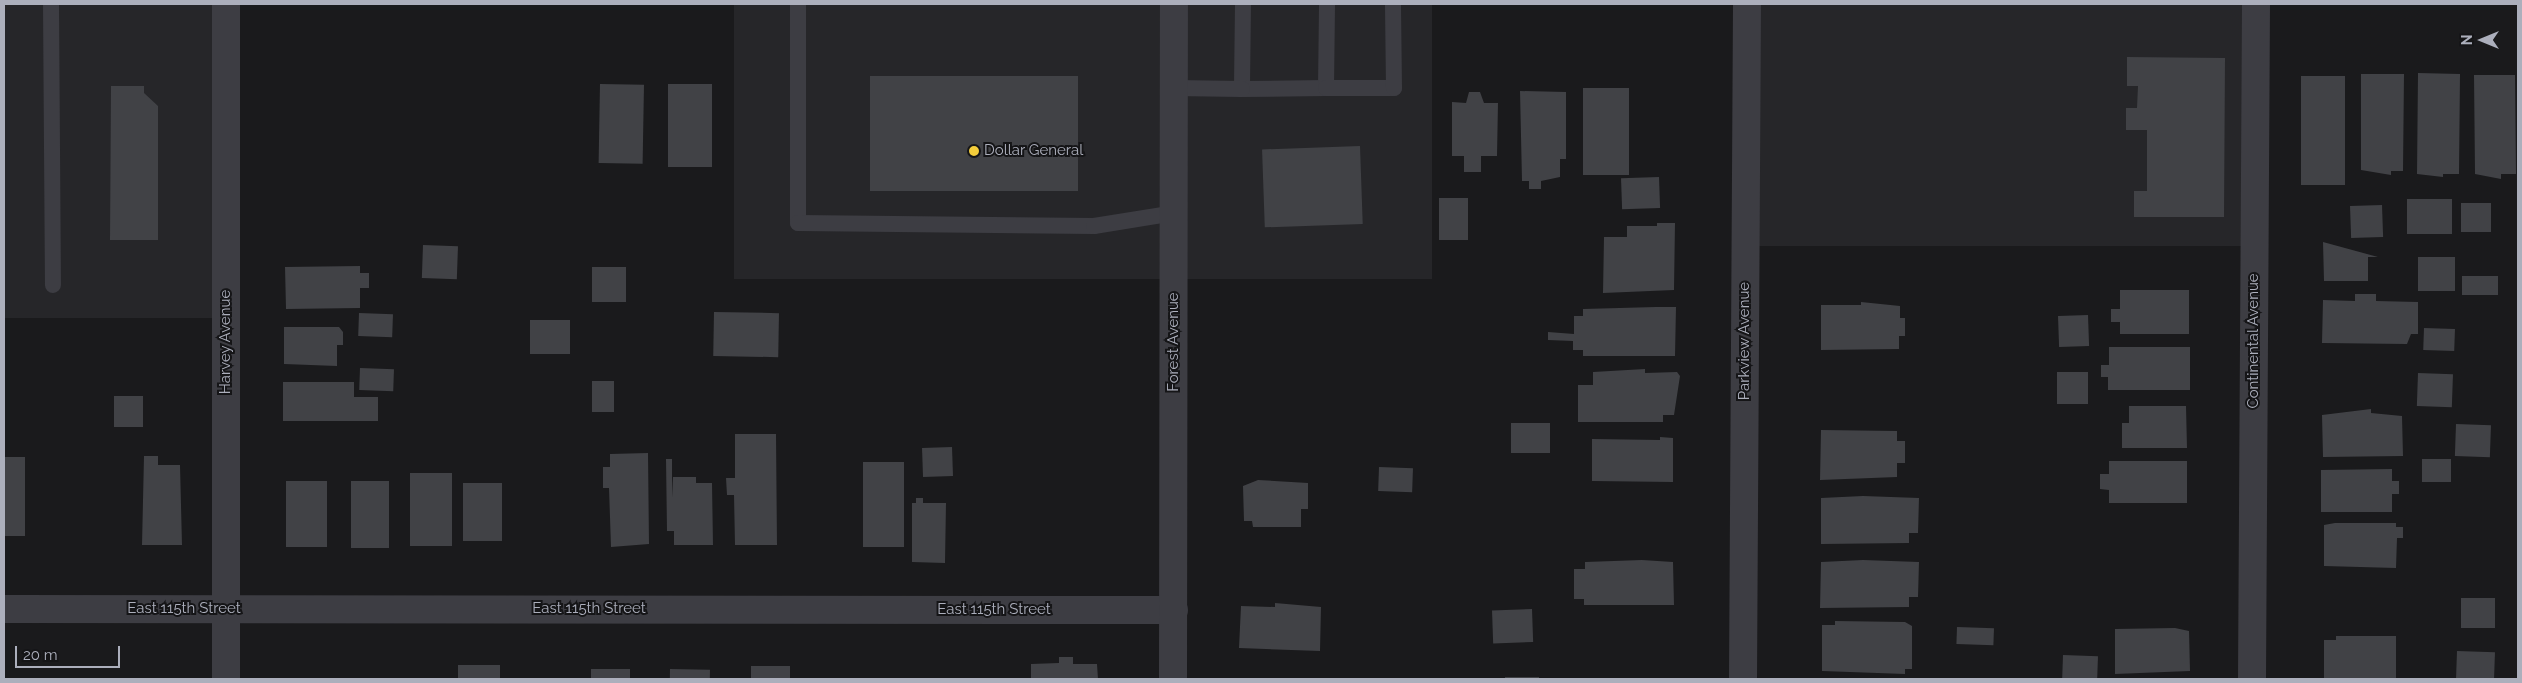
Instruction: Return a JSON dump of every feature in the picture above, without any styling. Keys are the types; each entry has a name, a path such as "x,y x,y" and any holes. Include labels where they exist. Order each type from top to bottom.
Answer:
{"street":[{"name":"Harvey Avenue","path":"226,4 226,679"},
{"name":"Forest Avenue","path":"1173,679 1174,4"},
{"name":"Parkview Avenue","path":"1743,679 1747,4"},
{"name":"Continental Avenue","path":"2252,679 2256,4"},
{"name":"East 115th Street","path":"4,609 1174,610"}],"lane":[{"path":"51,4 54,285"},
{"path":"798,4 798,223 1094,226 1174,213"},
{"path":"1242,89 1243,4"},
{"path":"1326,88 1327,4"},
{"path":"1174,88 1394,88 1393,4"}],"shaded area":[{"path":"4,4 226,4 226,318 4,318"},
{"path":"734,4 1432,4 1432,279 734,279"},
{"path":"1747,4 2256,4 2256,246 1747,246"}],"building":[{"path":"2127,57 2225,58 2224,217 2134,217 2134,191 2147,191 2147,130 2126,130 2126,108 2137,108 2138,86 2127,86"},
{"path":"2418,73 2460,74 2459,174 2443,174 2443,177 2417,174"},
{"path":"2361,74 2404,74 2403,171 2391,171 2391,175 2361,170"},
{"path":"2474,75 2515,75 2516,174 2501,174 2501,179 2475,174"},
{"name":"Dollar General","path":"870,76 1078,76 1078,191 870,191"},
{"path":"2301,76 2345,76 2345,185 2301,185"},
{"path":"600,84 644,85 643,164 599,163"},
{"path":"668,84 712,84 712,167 668,167"},
{"path":"111,86 144,86 144,93 158,106 158,240 110,240"},
{"path":"1583,88 1629,88 1629,175 1583,175"},
{"path":"1520,91 1566,92 1566,159 1560,159 1560,177 1541,181 1541,189 1529,189 1529,181 1522,181"},
{"path":"1469,92 1480,92 1484,103 1498,103 1497,156 1481,156 1481,172 1464,172 1464,156 1452,156 1452,102 1466,103"},
{"path":"1360,146 1363,224 1265,227 1262,149"},
{"path":"1659,177 1660,208 1622,209 1621,178"},
{"path":"1439,198 1468,198 1468,240 1439,240"},
{"path":"2407,199 2452,199 2452,234 2407,234"},
{"path":"2461,203 2491,203 2491,232 2461,232"},
{"path":"2382,205 2383,237 2351,238 2350,206"},
{"path":"1657,223 1675,223 1674,290 1603,293 1604,237 1627,237 1627,226 1657,226"},
{"path":"2323,242 2378,257 2368,257 2368,281 2324,281"},
{"path":"423,245 458,246 457,279 422,278"},
{"path":"2418,257 2455,257 2455,291 2418,291"},
{"path":"360,266 360,273 369,273 369,288 360,288 360,308 286,309 285,267"},
{"path":"592,267 626,267 626,302 592,302"},
{"path":"2462,276 2498,276 2498,295 2462,295"},
{"path":"2120,290 2189,290 2189,334 2120,334 2120,322 2111,322 2111,309 2120,309"},
{"path":"2355,294 2376,294 2376,301 2418,302 2418,334 2411,334 2407,344 2322,343 2323,300 2355,301"},
{"path":"1861,302 1900,306 1900,318 1905,318 1905,336 1899,336 1899,349 1821,350 1821,305 1861,305"},
{"path":"1676,307 1675,356 1583,356 1583,350 1573,350 1573,341 1548,340 1548,332 1574,334 1574,316 1583,316 1583,309"},
{"path":"714,312 779,313 778,357 713,356"},
{"path":"359,313 393,314 392,337 358,336"},
{"path":"2088,315 2089,346 2059,347 2058,316"},
{"path":"530,320 570,320 570,354 530,354"},
{"path":"284,327 339,327 343,332 343,345 337,345 337,366 284,364"},
{"path":"2424,328 2455,329 2454,351 2423,350"},
{"path":"2109,347 2190,347 2190,390 2108,390 2108,377 2101,377 2101,365 2109,365"},
{"path":"360,368 394,369 393,391 359,390"},
{"path":"1645,369 1645,373 1677,372 1680,376 1674,415 1663,415 1663,422 1578,422 1578,385 1593,385 1593,372"},
{"path":"2057,372 2088,372 2088,404 2057,404"},
{"path":"2418,373 2453,374 2452,407 2417,406"},
{"path":"592,381 614,381 614,412 592,412"},
{"path":"283,382 354,382 354,397 378,397 378,421 283,421"},
{"path":"114,396 143,396 143,427 114,427"},
{"path":"2129,406 2186,406 2187,448 2122,448 2122,423 2129,423"},
{"path":"2371,409 2371,413 2402,416 2403,456 2323,457 2322,415"},
{"path":"1511,423 1550,423 1550,453 1511,453"},
{"path":"2456,424 2491,425 2490,457 2455,456"},
{"path":"1821,430 1897,431 1897,441 1905,441 1905,463 1897,463 1897,477 1820,480"},
{"path":"735,434 776,434 777,545 735,545 734,495 727,495 726,478 735,478"},
{"path":"1660,437 1673,438 1673,482 1592,481 1592,439 1660,440"},
{"path":"952,447 953,476 923,477 922,448"},
{"path":"648,453 649,544 611,547 609,488 603,488 603,467 610,467 610,454"},
{"path":"144,456 158,456 158,465 180,465 182,545 142,545"},
{"path":"4,457 25,457 25,536 4,536"},
{"path":"666,459 672,459 672,498 673,477 696,477 696,483 712,483 713,545 674,545 674,531 667,531"},
{"path":"2422,459 2451,459 2451,482 2422,482"},
{"path":"2109,461 2187,461 2187,503 2109,503 2109,490 2100,489 2100,474 2109,474"},
{"path":"863,462 904,462 904,547 863,547"},
{"path":"1379,467 1413,468 1412,492 1378,491"},
{"path":"2392,469 2392,481 2399,481 2399,494 2392,494 2392,512 2321,512 2321,470"},
{"path":"410,473 452,473 452,546 410,546"},
{"path":"1258,480 1308,483 1308,509 1301,509 1301,527 1253,527 1252,521 1244,521 1243,486"},
{"path":"286,481 327,481 327,547 286,547"},
{"path":"351,481 389,481 389,548 351,548"},
{"path":"463,483 502,483 502,541 463,541"},
{"path":"1863,496 1919,498 1918,533 1909,533 1909,543 1821,544 1821,498"},
{"path":"916,498 923,498 923,503 946,503 945,563 912,562 912,503 916,503"},
{"path":"2335,523 2396,523 2396,527 2403,527 2403,538 2397,538 2396,568 2324,566 2324,525"},
{"path":"1642,560 1673,562 1674,605 1584,605 1584,599 1574,599 1574,569 1585,569 1585,562"},
{"path":"1863,560 1919,562 1918,597 1909,597 1909,607 1820,608 1821,562"},
{"path":"2461,598 2495,598 2495,628 2461,628"},
{"path":"1275,603 1321,607 1320,651 1239,648 1241,606 1275,607"},
{"path":"1532,609 1533,642 1493,643 1492,610"},
{"path":"1835,621 1905,622 1912,626 1912,669 1905,669 1905,674 1822,671 1822,625 1835,625"},
{"path":"1957,627 1994,628 1993,645 1956,644"},
{"path":"2175,628 2189,631 2190,671 2115,674 2115,629"},
{"path":"2336,636 2396,636 2396,679 2324,679 2324,640 2336,640"},
{"path":"2457,651 2495,652 2494,679 2456,679"},
{"path":"2063,655 2098,656 2097,679 2062,679"},
{"path":"1059,657 1073,657 1073,664 1097,664 1098,679 1031,679 1031,664 1059,663"},
{"path":"458,665 500,665 500,679 458,679"},
{"path":"751,666 790,666 790,679 751,679"},
{"path":"591,669 630,669 630,679 591,679"},
{"path":"670,669 710,670 710,679 670,679"},
{"path":"1505,677 1539,677 1539,679 1505,679"}],"place":[{"name":"Dollar General","path":"974,151"}]}
